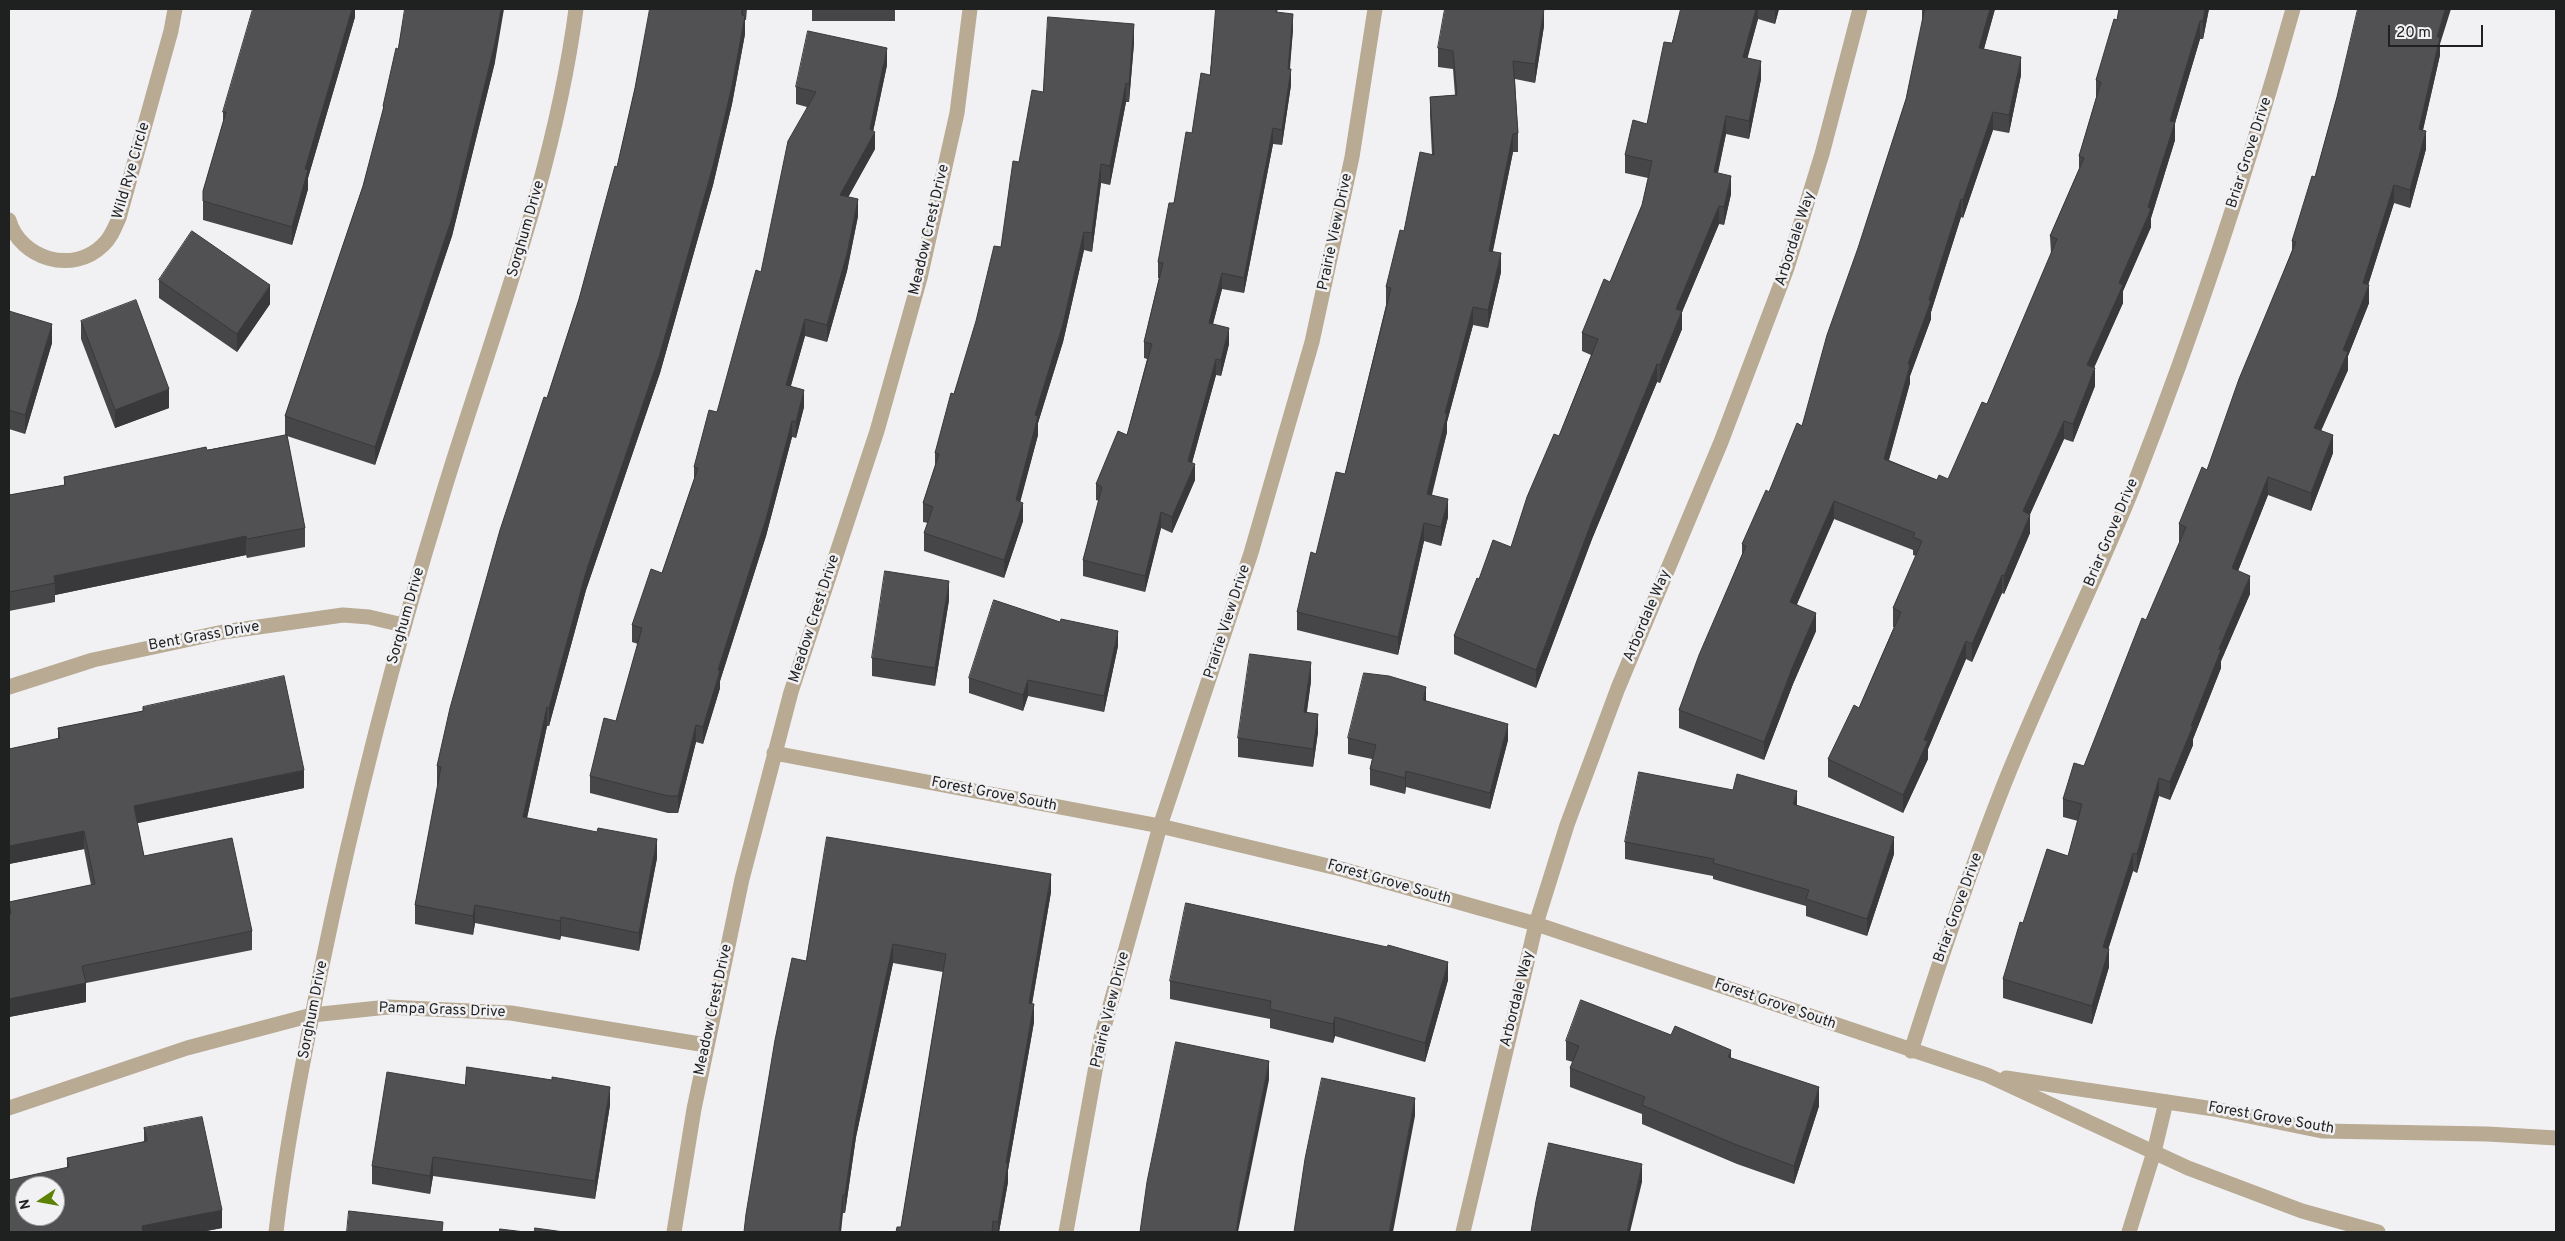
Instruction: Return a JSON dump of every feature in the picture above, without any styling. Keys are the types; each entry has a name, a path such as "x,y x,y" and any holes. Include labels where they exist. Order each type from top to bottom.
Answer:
{"street":[{"name":"Wild Rye Circle","path":"9,220 19,242 45,258 74,260 90,255 104,245 119,218 171,31 175,9"},
{"name":"Sorghum Drive","path":"276,1232 293,1114 312,1016 349,843 402,625 527,231 561,96 576,9"},
{"name":"Meadow Crest Drive","path":"674,1232 683,1166 706,1045 740,888 774,753 809,633 877,431 920,278 957,113 970,9"},
{"name":"Prairie View Drive","path":"1066,1232 1101,1038 1160,826 1251,553 1312,342 1352,157 1375,9"},
{"name":"Arbordale Way","path":"1464,1232 1536,924 1568,825 1618,688 1721,442 1787,268 1822,154 1860,9"},
{"name":"Briar Grove Drive","path":"1911,1051 1948,935 2005,782 2132,488 2178,369 2263,115 2293,9"},
{"name":"Bent Grass Drive","path":"9,688 93,660 184,639 232,631 343,615 369,617 402,625"},
{"name":"Forest Grove South","path":"774,753 1160,826 1341,869 1536,924 1987,1075 2188,1168 2302,1211 2378,1232"},
{"name":"Pampa Grass Drive","path":"9,1108 187,1048 312,1016 388,1007 511,1013 706,1045"},
{"name":"Forest Grove South","path":"1987,1075 2166,1102 2322,1131 2487,1134 2556,1138"},
{"path":"2129,1232 2154,1152 2166,1102"}],"building":[{"path":"253,9 352,9 305,169 308,170 292,227 203,201 203,191 226,112 223,112"},
{"path":"405,9 501,9 495,43 452,218 375,447 285,416 363,186 384,106 396,48 398,49"},
{"path":"650,9 742,9 742,15 745,16 732,86 713,166 660,354 586,572 549,708 547,707 523,817 597,832 598,828 657,839 639,933 561,917 560,921 475,905 473,916 415,905 441,767 437,766 450,708 500,530 544,397 547,398 579,299 615,166 617,167"},
{"path":"1216,9 1276,9 1276,12 1293,14 1288,69 1291,69 1282,130 1273,128 1244,278 1222,273 1209,323 1229,328 1221,360 1216,359 1188,461 1195,464 1172,517 1161,512 1145,576 1083,560 1102,487 1096,484 1118,431 1127,435 1152,344 1144,342 1163,263 1158,262 1169,203 1174,203 1186,132 1192,133 1201,73 1210,75"},
{"path":"1445,9 1544,9 1535,64 1513,61 1518,133 1513,134 1489,251 1501,253 1488,310 1473,307 1445,413 1447,414 1427,494 1448,499 1441,527 1424,523 1398,637 1297,612 1311,552 1316,554 1336,472 1345,474 1391,288 1386,287 1400,230 1404,231 1420,152 1434,155 1430,97 1457,95 1453,51 1438,48"},
{"path":"1681,9 1756,9 1743,57 1761,61 1749,121 1726,116 1714,172 1731,176 1724,207 1719,206 1676,309 1682,311 1660,365 1657,364 1592,521 1536,670 1454,636 1477,578 1479,579 1493,540 1511,547 1527,497 1554,434 1559,436 1598,339 1582,333 1604,279 1610,282 1642,205 1652,161 1625,155 1633,120 1647,124 1664,42 1672,43"},
{"path":"1925,9 1990,9 1979,48 2021,57 2009,115 1993,112 1963,200 1961,199 1929,300 1931,301 1908,364 1910,365 1884,459 1937,480 1939,475 1948,479 1982,402 1987,404 2057,239 2050,236 2084,158 2079,156 2101,82 2096,80 2114,19 2117,20 2119,9 2205,9 2203,21 2200,21 2170,121 2175,122 2148,207 2151,209 2119,283 2123,285 2087,365 2095,368 2073,424 2064,421 2023,511 2030,515 1972,644 1966,641 1924,740 1928,741 1903,795 1828,759 1854,705 1859,708 1901,612 1893,608 1922,541 1913,537 1915,533 1834,501 1790,602 1816,613 1793,666 1764,742 1679,710 1699,655 1746,546 1742,544 1766,490 1769,492 1797,423 1802,426 1827,335 1858,248 1906,99"},
{"path":"2358,9 2445,9 2437,37 2440,37 2419,129 2426,131 2410,190 2394,185 2363,283 2369,285 2343,350 2348,352 2314,428 2333,435 2311,493 2268,477 2232,568 2250,576 2219,649 2221,650 2191,726 2193,726 2170,782 2159,778 2137,854 2133,853 2103,947 2109,949 2092,1006 2003,979 2020,922 2023,923 2047,849 2068,856 2082,804 2063,799 2074,763 2084,766 2142,618 2146,620 2186,527 2179,524 2202,467 2207,470 2239,379 2296,242 2292,241 2312,176 2315,177"},
{"path":"1048,17 1134,24 1129,84 1126,83 1110,166 1101,164 1092,233 1084,232 1063,324 1035,415 1038,416 1016,500 1023,503 1004,560 924,533 933,507 923,503 939,454 935,453 951,393 954,394 976,321 994,246 1001,247 1013,161 1019,162 1032,90 1043,92"},
{"path":"808,31 887,48 870,129 875,132 840,195 858,199 847,254 827,325 805,319 786,385 804,390 796,422 792,421 766,519 718,670 720,671 703,727 696,725 678,796 668,796 590,776 604,718 616,721 642,628 632,625 651,569 662,573 698,468 694,467 709,410 717,412 756,270 761,272 788,141 816,92 796,87"},
{"path":"192,231 270,285 237,334 159,280"},
{"path":"136,300 169,389 115,410 81,321"},
{"path":"9,311 52,324 25,415 9,410"},
{"path":"287,435 305,528 247,539 246,536 54,576 55,583 9,592 9,495 65,485 64,477 206,447 207,450"},
{"path":"885,571 949,581 935,668 872,658"},
{"path":"994,600 1060,622 1061,619 1118,631 1104,696 1028,680 1023,695 969,678"},
{"path":"1250,654 1311,662 1304,712 1318,714 1313,749 1238,738"},
{"path":"1364,673 1389,676 1426,687 1423,700 1508,724 1490,793 1406,771 1405,778 1370,769 1376,745 1348,738"},
{"path":"284,676 304,770 134,806 144,856 232,838 252,931 82,966 86,983 9,999 9,914 11,914 9,902 95,884 84,831 9,846 9,749 60,738 58,728 143,711 143,707"},
{"path":"1639,772 1733,790 1737,774 1797,791 1793,804 1894,837 1867,919 1806,899 1809,890 1713,863 1714,859 1625,842"},
{"path":"827,837 1051,874 1029,1003 1034,1004 1006,1163 1008,1163 998,1222 993,1221 992,1232 896,1232 897,1227 901,1227 946,954 893,944 856,1119 845,1195 843,1195 839,1232 744,1232 775,1040 792,958 806,961"},
{"path":"1186,903 1387,947 1388,945 1448,962 1425,1043 1335,1017 1333,1024 1270,1009 1271,1001 1170,981"},
{"path":"1581,1000 1671,1035 1675,1026 1731,1050 1728,1057 1819,1087 1794,1166 1737,1145 1642,1105 1645,1097 1570,1068 1579,1046 1566,1041"},
{"path":"1176,1042 1269,1061 1236,1232 1140,1232 1147,1182"},
{"path":"467,1067 552,1080 552,1077 610,1087 595,1181 433,1157 430,1176 372,1166 387,1072 465,1085"},
{"path":"1322,1078 1415,1098 1389,1232 1294,1232 1305,1159"},
{"path":"202,1117 222,1210 142,1226 143,1232 9,1232 9,1180 15,1179 15,1226 65,1226 65,1176 27,1176 69,1167 67,1158 147,1141 144,1128"},
{"path":"1549,1143 1642,1164 1627,1232 1531,1232"},
{"path":"349,1211 443,1222 442,1232 347,1232"},
{"path":"535,1228 564,1232 535,1232"},
{"path":"500,1229 525,1232 500,1232"}]}
